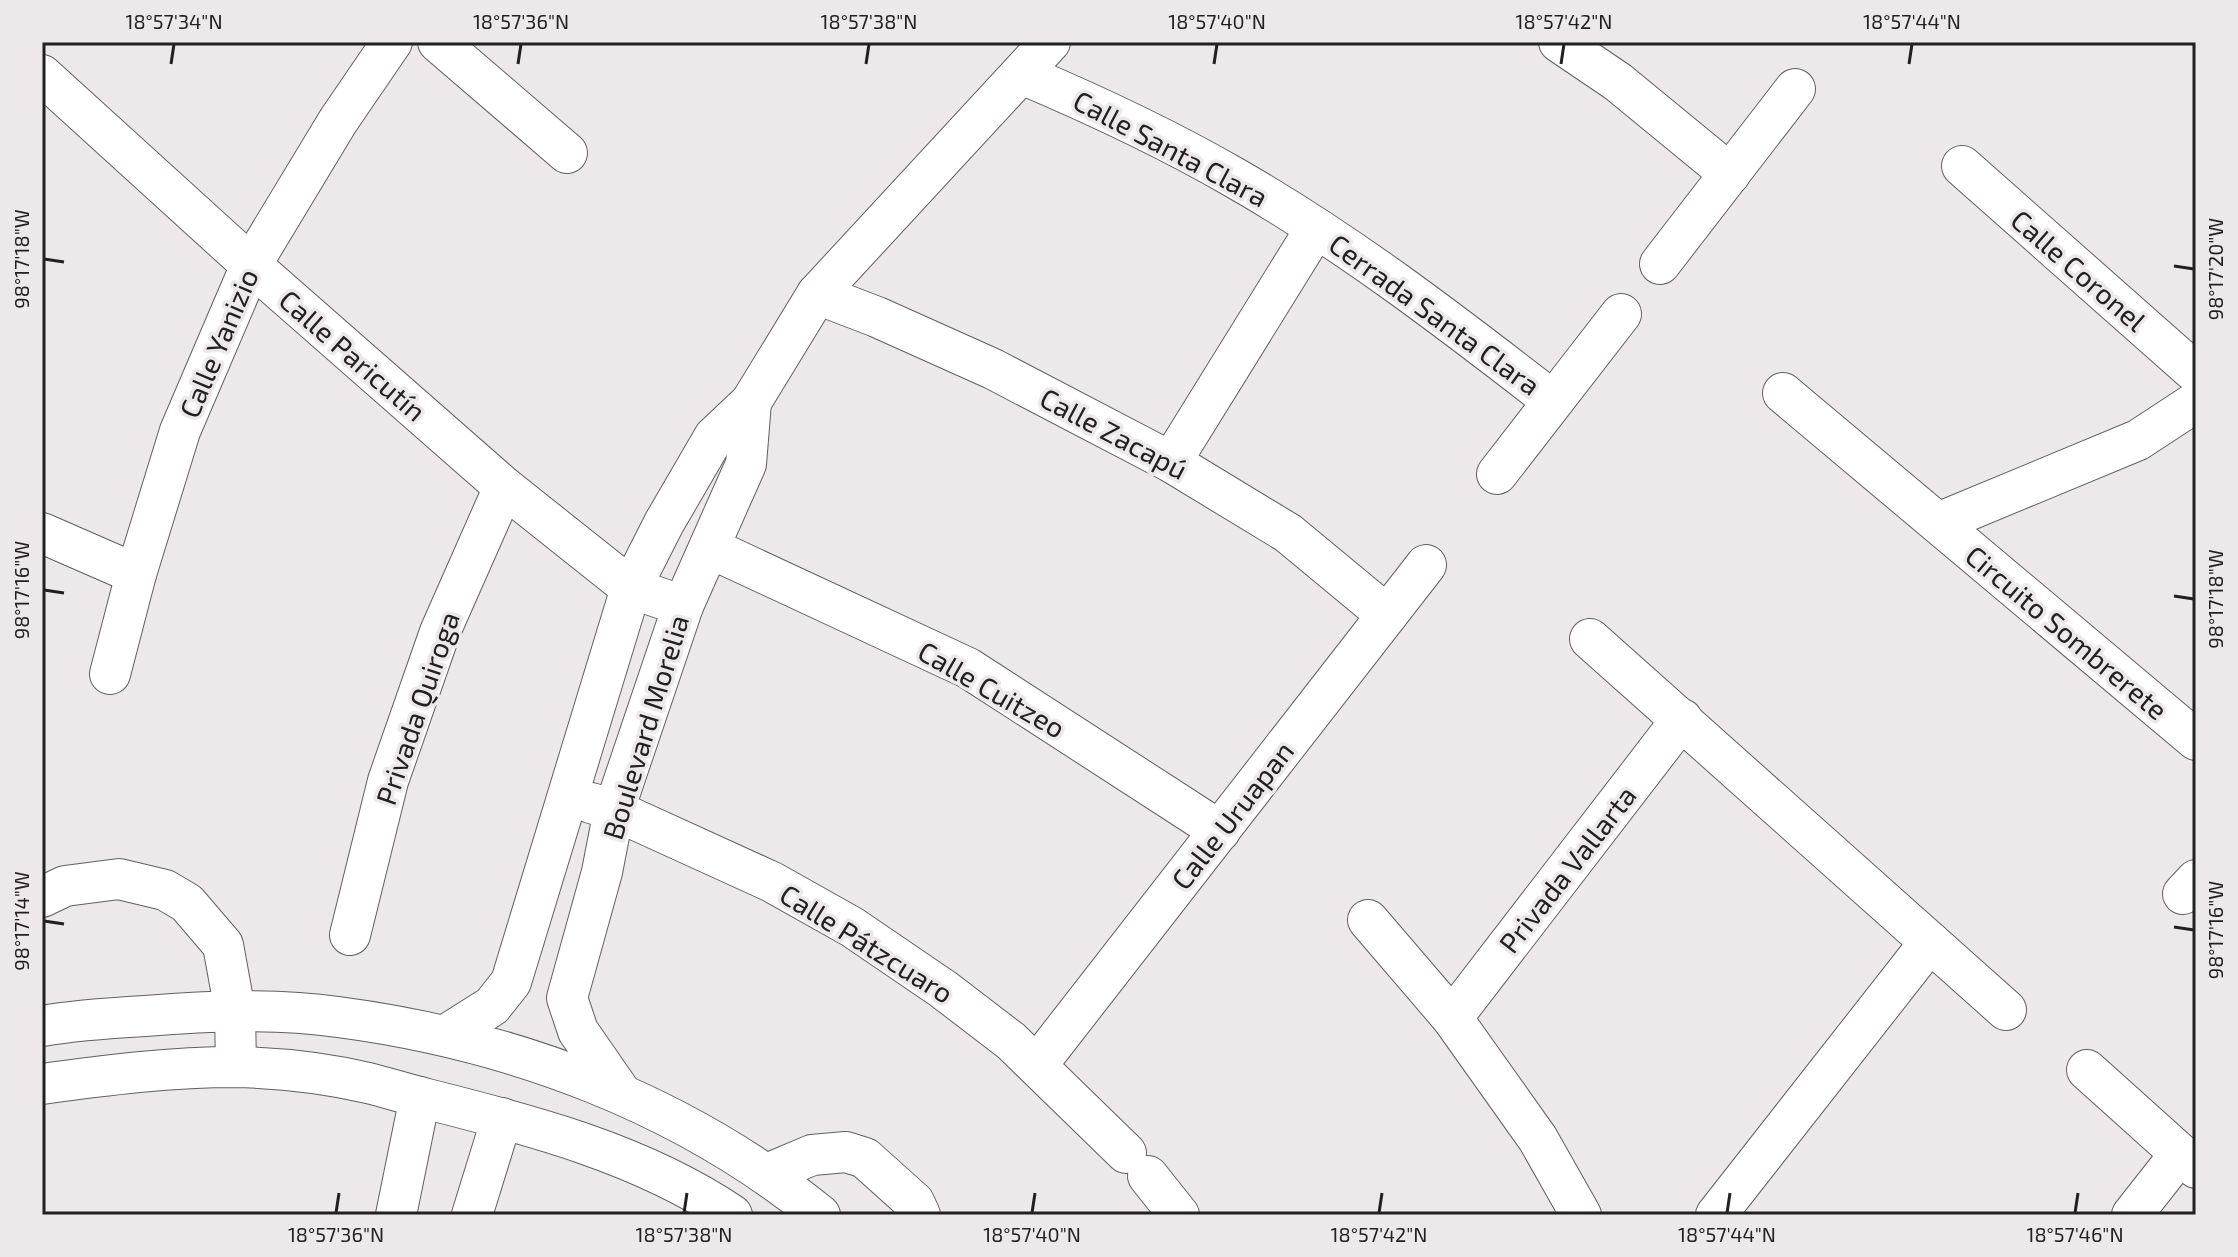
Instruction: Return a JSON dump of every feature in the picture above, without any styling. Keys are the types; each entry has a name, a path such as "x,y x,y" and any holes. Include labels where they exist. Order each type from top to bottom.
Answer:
{"street":[{"path":"42,53 48,42"},
{"name":"Calle Yanizio","path":"110,674 136,574 180,431 251,265 338,121 392,42"},
{"path":"438,42 567,153"},
{"name":"Boulevard Morelia","path":"446,1035 492,1006 511,982 631,588 714,437 751,402 817,294 1050,42"},
{"path":"1559,42 1618,82 1730,174"},
{"name":"Calle Santa Clara","path":"1022,74 1120,116 1236,178 1316,228"},
{"name":"Calle Paricutín","path":"42,75 251,265 504,487 631,588 683,606"},
{"path":"1660,264 1795,89"},
{"name":"Calle Coronel","path":"1962,166 2196,373"},
{"path":"1171,462 1316,228"},
{"name":"Cerrada Santa Clara","path":"1316,228 1455,325 1553,401"},
{"name":"Calle Zacapú","path":"817,294 993,369 1171,462 1288,533 1387,615"},
{"path":"1497,474 1621,314"},
{"name":"Circuito Sombrerete","path":"1783,393 2196,740"},
{"name":"Boulevard Morelia","path":"567,998 602,872 614,810 683,606 746,464 751,402"},
{"path":"1938,523 2138,440 2196,402"},
{"name":"Privada Quiroga","path":"350,935 388,781 440,632 504,487"},
{"path":"42,533 136,574"},
{"name":"Calle Cuitzeo","path":"710,548 968,668 1220,831"},
{"name":"Calle Uruapan","path":"1037,1065 1426,565"},
{"path":"1590,639 2006,1010"},
{"name":"Privada Vallarta","path":"1452,1018 1682,719"},
{"name":"Calle Pátzcuaro","path":"568,796 614,810 772,882 852,927 943,989 1037,1065 1137,1165 1179,1215"},
{"path":"42,897 65,886 119,879 165,890 187,903 223,945 235,1011 236,1067"},
{"path":"1368,920 1452,1018 1538,1139 1581,1215"},
{"path":"1716,1215 1930,942"},
{"path":"511,982 567,998 578,1031 621,1093"},
{"path":"42,1026 235,1011 336,1016 446,1035 540,1062 621,1093 688,1125 767,1174 820,1215"},
{"path":"42,1084 169,1070 236,1067 302,1071 367,1083 502,1118 609,1152 703,1195 732,1215"},
{"path":"2087,1070 2188,1161 2132,1215"},
{"path":"396,1215 420,1097"},
{"path":"472,1215 502,1118"},
{"path":"767,1174 812,1155 846,1152 865,1158 914,1202 920,1215"}]}
